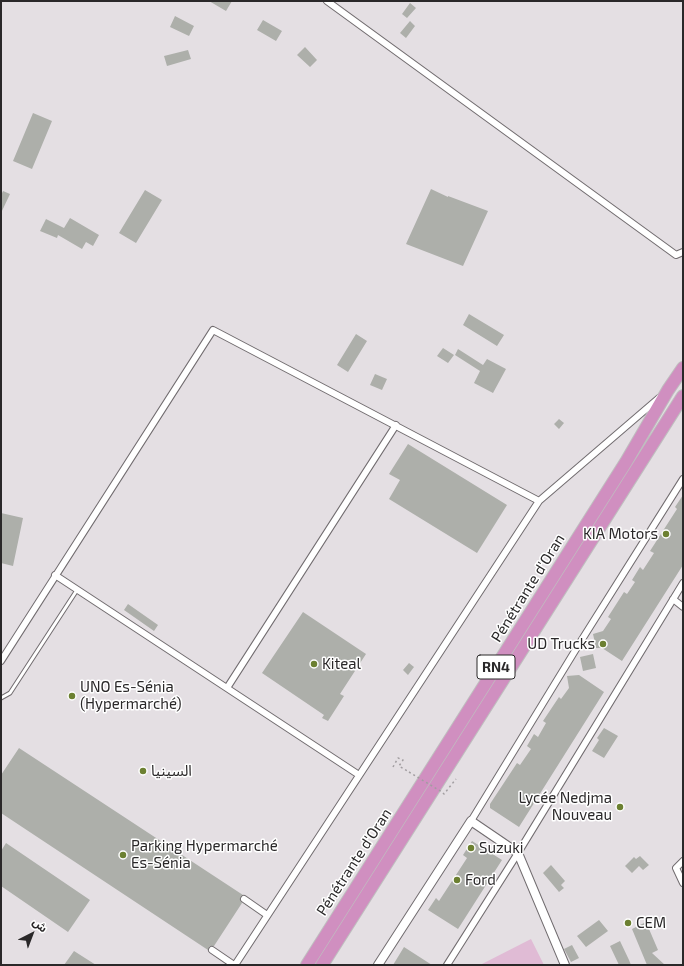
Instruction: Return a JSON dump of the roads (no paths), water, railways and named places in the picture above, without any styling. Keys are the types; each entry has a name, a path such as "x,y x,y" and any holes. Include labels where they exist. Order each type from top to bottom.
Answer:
{"highway":[{"name":"Pénétrante d'Oran","path":"307,965 626,462 668,390 683,368"},
{"name":"Pénétrante d'Oran","path":"322,965 683,396"}],"street":[{"path":"327,1 676,255 683,252"},
{"path":"1,661 213,330 539,500"},
{"path":"212,950 235,965 539,500 668,390"},
{"path":"227,688 396,425"},
{"path":"378,965 471,821 581,641 683,479"},
{"path":"55,576 359,774"},
{"path":"448,965 683,583"},
{"path":"673,599 683,607"},
{"path":"471,821 518,853 565,965"},
{"path":"683,861 676,868 683,883"},
{"path":"244,899 268,915"}],"lane":[{"path":"1,698 10,694 77,590"}],"place":[{"name":"KIA Motors","path":"666,534"},
{"name":"UD Trucks","path":"603,644"},
{"name":"Kiteal","path":"314,664"},
{"name":"UNO Es-Sénia (Hypermarché)","path":"72,696"},
{"name":"السينيا","path":"143,771"},
{"name":"Lycée Nedjma Nouveau","path":"620,807"},
{"name":"Suzuki","path":"471,848"},
{"name":"Parking Hypermarché Es-Sénia","path":"123,855"},
{"name":"Ford","path":"457,880"},
{"name":"CEM","path":"628,923"}]}
